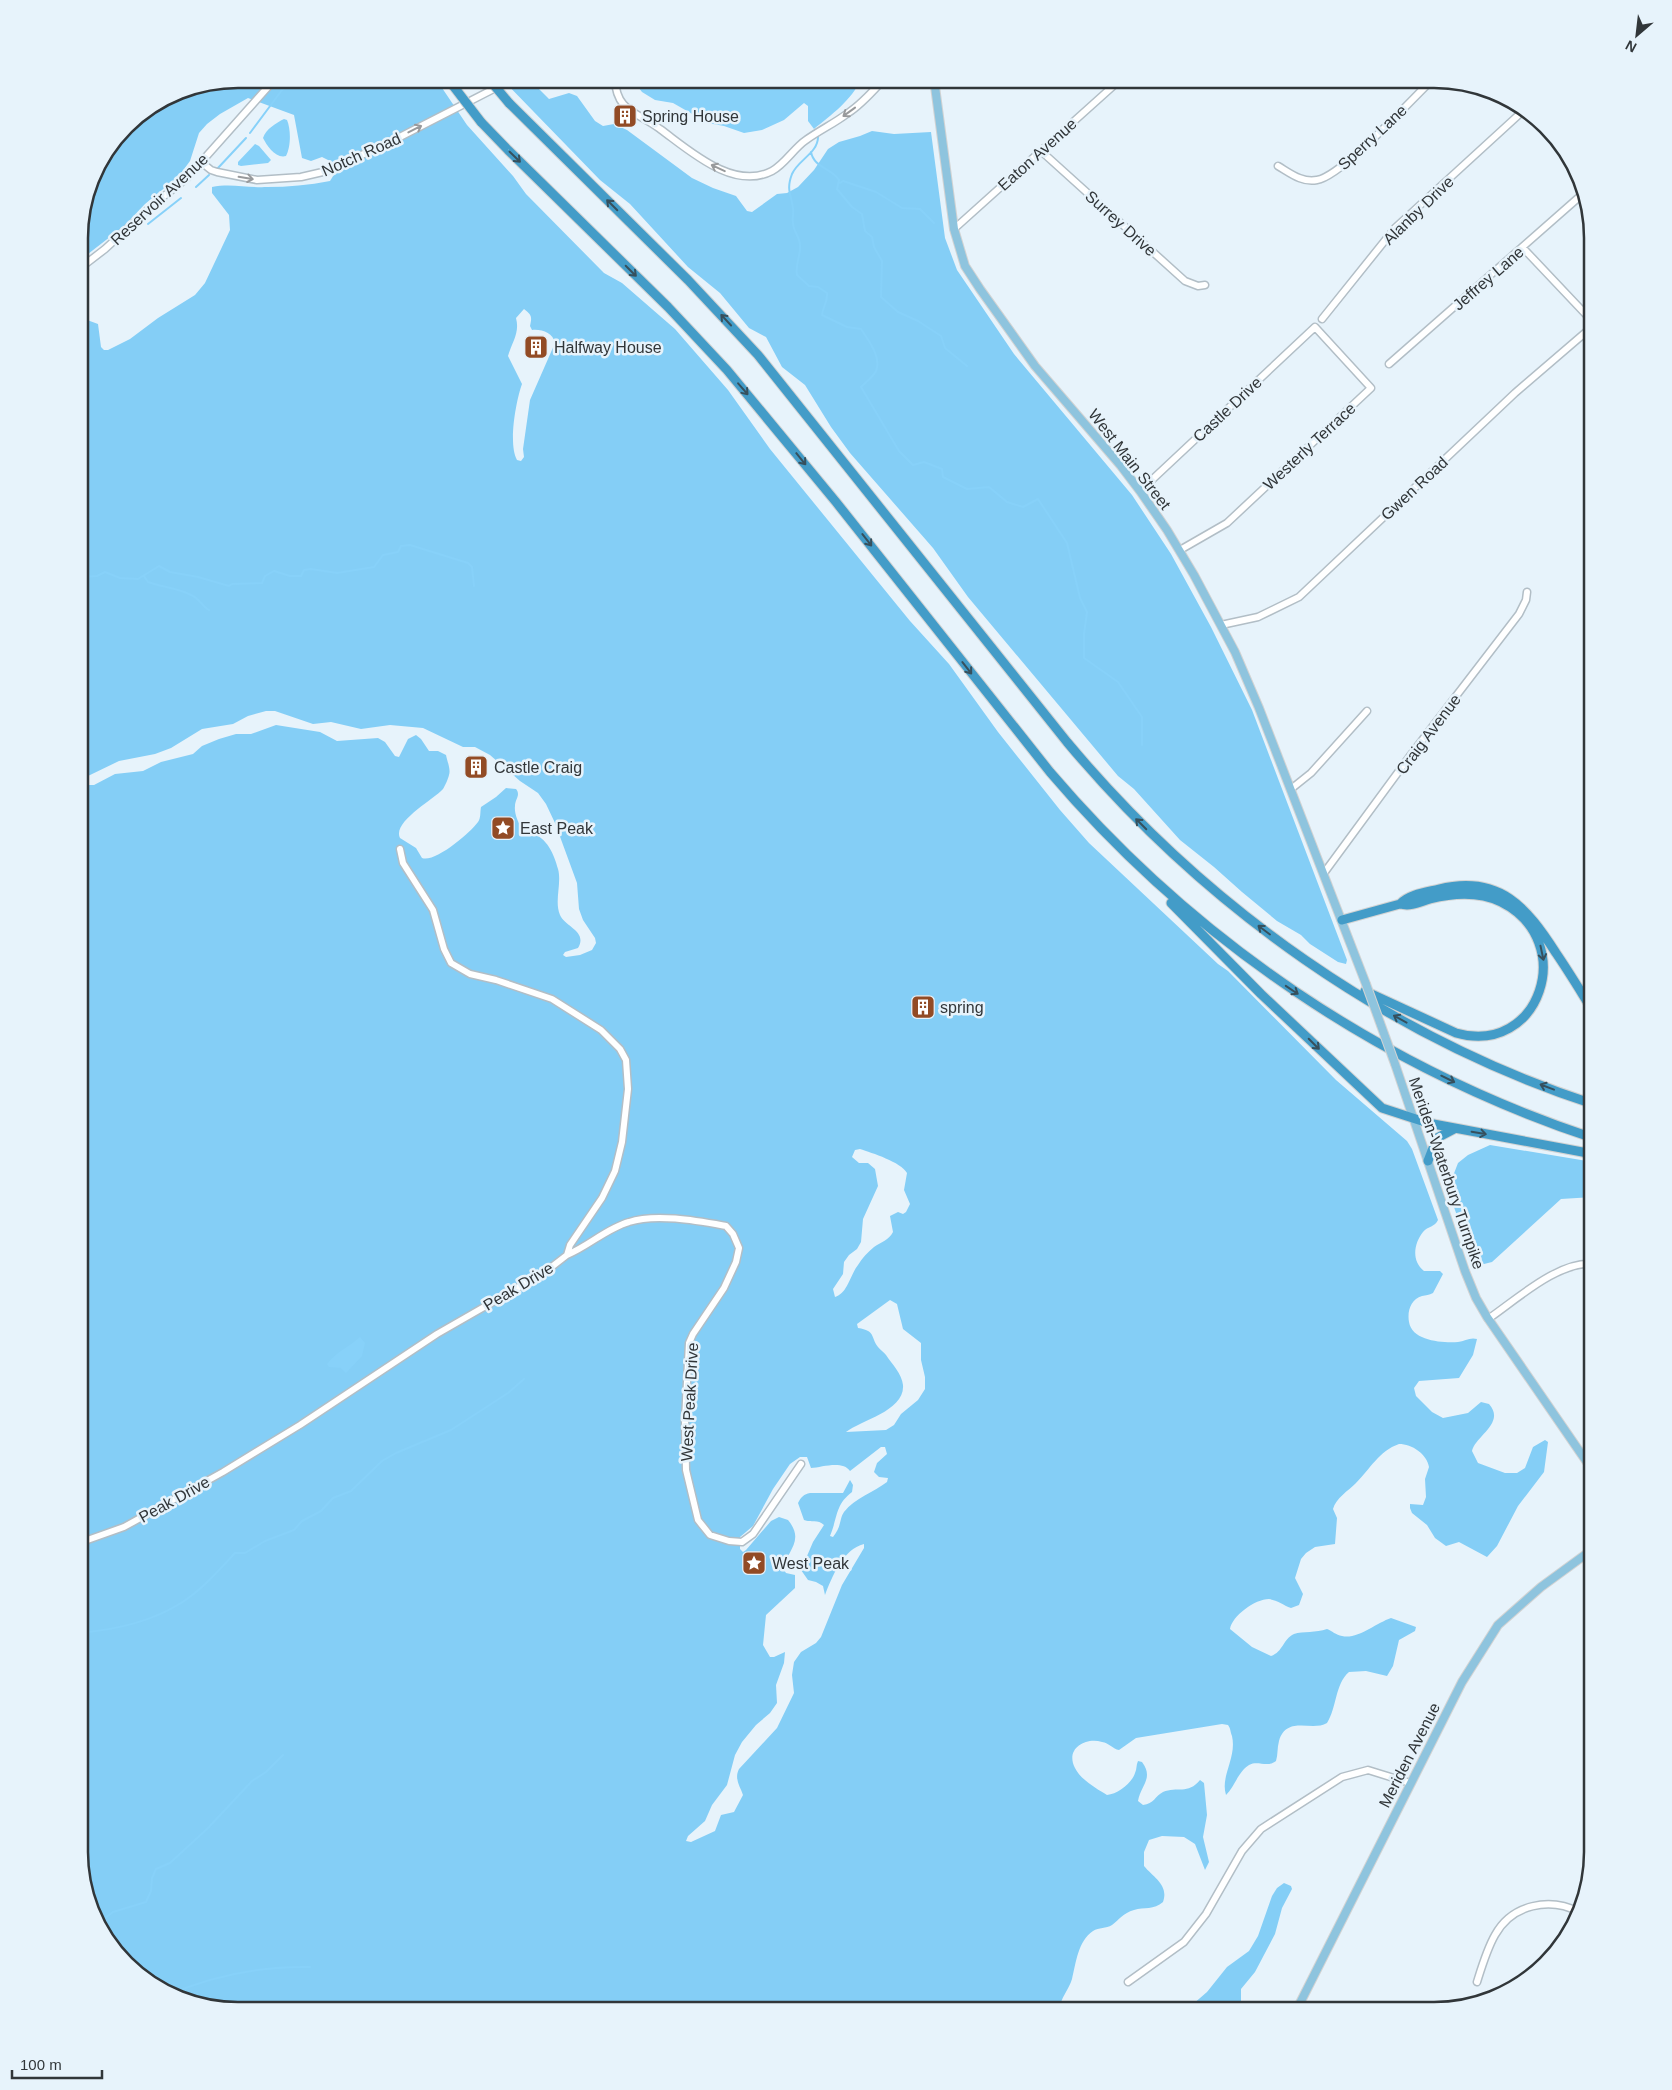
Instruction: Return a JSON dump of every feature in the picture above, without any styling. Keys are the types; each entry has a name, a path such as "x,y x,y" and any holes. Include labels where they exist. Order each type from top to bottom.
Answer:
{"highway":[{"path":"455,88 482,122 512,154 668,307 727,370 842,510 1044,765 1092,819 1145,872 1193,915 1244,956 1363,1034 1467,1089 1584,1135"},
{"path":"496,88 509,103 688,280 758,355 1050,721 1115,796 1164,846 1214,891 1260,928 1322,971 1381,1008 1445,1042 1524,1078 1584,1101"},
{"path":"1145,872 1162,894 1372,1100 1385,1110 1454,1128 1584,1152"},
{"path":"1400,904 1407,898 1458,886 1488,889 1511,899 1526,911 1537,924 1584,997"},
{"path":"1322,971 1338,976 1407,1012 1464,1035 1481,1036 1498,1033 1516,1023 1528,1012 1542,984 1543,957 1535,933 1516,912 1492,898 1468,894 1447,895 1409,905 1400,904 1342,920"},
{"path":"1428,1161 1437,1138 1444,1132 1454,1128"}],"main road":[{"name":"West Main Street","path":"935,88 954,229 965,266 1035,366 1121,466 1180,550 1221,625 1247,680 1319,861"},
{"name":"Meriden-Waterbury Turnpike","path":"1319,861 1395,1064 1467,1276 1488,1319 1584,1458"},
{"name":"Meriden Avenue","path":"1301,2002 1462,1682 1498,1624 1541,1587 1584,1555"}],"street":[{"name":"Reservoir Avenue","path":"88,262 111,244 154,204 187,178 267,88"},
{"name":"Notch Road","path":"201,162 211,170 257,180 301,177 327,171 386,144 495,88"},
{"path":"616,88 616,95 626,108 655,125 710,165 730,174 753,175 765,173 778,167 800,144 858,106 875,88"},
{"name":"Eaton Avenue","path":"954,229 1110,88"},
{"name":"Sperry Lane","path":"1278,166 1302,180 1316,180 1331,175 1359,151 1423,88"},
{"name":"Alanby Drive","path":"1322,319 1395,228 1520,114"},
{"name":"Surrey Drive","path":"1040,151 1185,281 1198,286 1205,285"},
{"name":"Jeffrey Lane","path":"1389,364 1579,197"},
{"path":"1523,248 1584,312"},
{"name":"Castle Drive","path":"1140,491 1315,327"},
{"name":"Westerly Terrace","path":"1180,550 1227,523 1371,388 1315,327"},
{"name":"Gwen Road","path":"1221,625 1258,617 1299,597 1515,393 1584,334"},
{"name":"Craig Avenue","path":"1324,873 1410,756 1519,614 1526,600 1527,592"},
{"path":"1291,789 1317,767 1367,711"},
{"name":"Peak Drive","path":"88,1540 124,1527 223,1472 437,1334 545,1272 568,1255 570,1245 602,1198 615,1171 622,1142 628,1089 628,1071 624,1054 601,1030 552,999 496,980 470,974 451,963 444,949 433,910 403,862 400,849"},
{"name":"West Peak Drive","path":"568,1255 583,1249 628,1222 649,1218 726,1226 733,1234 739,1248 736,1262 724,1288 689,1343 685,1420 686,1464 698,1520 710,1535 729,1541 742,1542 753,1534 800,1464"},
{"path":"1488,1319 1558,1272 1584,1264"},
{"path":"1128,1982 1184,1942 1206,1914 1242,1851 1261,1829 1342,1777 1368,1770 1410,1784"},
{"path":"1477,1982 1496,1933 1504,1923 1517,1913 1532,1906 1546,1904 1558,1904 1573,1910"}],"shaded area":[{"path":"237,88 442,88 467,125 513,176 526,194 604,273 622,283 675,329 728,390 770,449 910,621 949,664 998,732 1060,810 1089,843 1218,964 1228,971 1336,1080 1407,1141 1412,1149 1438,1220 1420,1236 1415,1252 1417,1262 1424,1271 1440,1271 1443,1274 1433,1293 1418,1298 1413,1303 1409,1310 1411,1328 1429,1340 1458,1342 1472,1338 1477,1339 1473,1355 1459,1378 1419,1381 1414,1388 1416,1396 1432,1412 1443,1418 1468,1413 1481,1402 1489,1404 1494,1417 1492,1423 1474,1445 1472,1451 1478,1463 1505,1473 1517,1473 1525,1468 1533,1447 1545,1440 1548,1442 1544,1472 1518,1506 1497,1546 1487,1557 1459,1542 1446,1546 1435,1538 1427,1525 1412,1513 1410,1504 1423,1505 1426,1497 1425,1479 1429,1467 1422,1454 1414,1448 1399,1444 1386,1451 1375,1461 1356,1483 1339,1498 1333,1509 1337,1518 1335,1544 1315,1547 1301,1559 1295,1578 1303,1594 1299,1605 1291,1608 1269,1599 1257,1602 1245,1609 1235,1619 1230,1629 1252,1647 1271,1656 1278,1652 1290,1636 1298,1633 1327,1629 1338,1635 1348,1637 1354,1636 1391,1618 1416,1627 1415,1631 1399,1640 1393,1666 1387,1676 1366,1671 1349,1672 1341,1683 1327,1723 1288,1728 1279,1741 1276,1761 1269,1764 1256,1763 1249,1765 1242,1771 1226,1795 1225,1781 1233,1744 1228,1725 1222,1724 1136,1738 1119,1750 1096,1741 1089,1741 1078,1746 1073,1755 1077,1772 1107,1795 1116,1793 1128,1784 1136,1772 1138,1761 1142,1762 1147,1773 1146,1782 1138,1801 1143,1805 1152,1802 1160,1794 1168,1790 1187,1789 1196,1785 1200,1780 1204,1783 1207,1815 1203,1837 1209,1862 1205,1870 1195,1844 1184,1837 1162,1836 1149,1840 1144,1852 1144,1866 1162,1886 1164,1891 1163,1902 1153,1907 1130,1911 1112,1925 1095,1930 1088,1935 1078,1953 1071,1983 1061,2002 218,2001 189,1995 154,1977 125,1952 103,1919 95,1901 90,1882 88,1853 88,785 94,785 115,774 143,771 161,762 193,754 202,746 219,739 236,734 251,734 276,725 320,732 337,741 378,738 385,742 395,756 399,757 408,739 416,735 429,751 438,751 446,755 449,773 443,789 407,818 399,832 400,838 416,848 422,858 435,856 452,846 474,827 480,819 481,807 506,788 516,789 518,795 515,809 518,821 524,830 542,839 552,852 559,874 558,910 563,919 580,937 578,948 565,952 563,955 566,957 580,955 592,950 596,943 579,909 577,883 555,823 546,804 538,793 520,781 490,755 475,747 463,747 423,728 390,725 361,729 331,722 313,724 275,711 266,711 248,716 233,724 202,729 171,748 155,754 119,761 88,776 88,320 98,324 101,347 104,350 108,350 130,339 158,318 195,295 205,283 230,230 229,215 212,193 212,187 226,185 275,187 330,181 335,173 334,163 322,157 311,161 302,158 294,115 248,98 207,124 199,133 190,161 179,176 145,204 124,226 88,254 88,227 93,198 103,171 118,146 138,125 154,113 189,95 218,89","holes":["524,309 531,316 530,326 532,330 546,332 555,343 530,400 523,449 524,457 521,461 517,460 514,453 513,433 515,411 522,384 508,356 516,333 516,318","860,1149 879,1155 904,1169 907,1173 904,1190 910,1204 903,1214 898,1212 890,1216 893,1232 891,1235 865,1255 855,1269 846,1288 835,1297 833,1289 843,1274 844,1262 861,1242 863,1219 878,1186 875,1169 868,1163 859,1163 852,1157 855,1150","890,1300 897,1304 903,1329 921,1343 925,1389 918,1400 901,1414 894,1425 886,1430 846,1432 890,1408 902,1394 903,1385 899,1373 878,1347 872,1334 858,1328 857,1324","881,1447 885,1447 887,1454 877,1463 874,1472 879,1477 888,1478 887,1482 848,1507 842,1515 838,1529 833,1537 830,1536 840,1507 852,1492 853,1485 850,1480 843,1493 810,1493 804,1495 798,1503 804,1520 819,1522 824,1525 813,1542 801,1570 808,1580 823,1586 825,1595 835,1572 844,1558 857,1547 864,1544 864,1548 842,1585 821,1637 816,1643 801,1652 794,1662 792,1675 794,1693 777,1728 739,1769 737,1779 743,1795 734,1812 721,1815 715,1831 691,1842 686,1841 688,1836 705,1821 712,1805 727,1785 735,1755 742,1742 777,1703 776,1685 784,1663 785,1652 770,1657 763,1645 766,1615 795,1588 795,1575 786,1573 784,1570 795,1540 795,1534 788,1520 779,1517 771,1521 743,1552 740,1549 740,1537 753,1526 773,1489 790,1464 800,1457 807,1457 811,1468 837,1465 850,1471"]},
{"path":"511,88 538,88 549,99 569,93 577,96 595,121 603,126 614,124 627,130 692,178 736,196 747,211 752,212 777,194 787,193 798,187 814,170 828,149 839,142 872,131 894,134 931,132 945,238 957,270 1014,354 1132,495 1171,554 1211,627 1252,710 1347,960 1346,964 1338,962 1310,944 1301,935 1277,921 1180,840 1134,789 1118,776 968,597 933,548 850,453 805,385 782,367 766,337 749,328 720,293 688,267 630,204 600,180"},
{"path":"639,88 856,88 834,113 814,129 808,121 808,106 804,103 784,120 762,130 744,133 708,123 673,103 655,100"},
{"path":"284,119 287,120 289,128 289,148 286,156 279,156 272,151 263,138 269,129"},
{"path":"255,144 271,160 268,163 238,165 238,162"},
{"path":"1490,1145 1584,1161 1584,1198 1561,1199 1492,1262 1484,1264 1473,1261 1449,1193 1458,1163 1468,1155"},
{"path":"360,1337 365,1343 362,1356 346,1373 341,1368 329,1367 327,1364 338,1353"},
{"path":"1284,1883 1291,1886 1292,1889 1282,1908 1275,1934 1255,1972 1241,1989 1241,2002 1195,2002 1207,1992 1227,1967 1249,1951 1258,1936 1272,1896 1277,1888"}],"waterway":[{"path":"250,133 285,88"},
{"path":"818,137 815,148 795,169 789,184 793,210 793,226 800,245 797,275 809,286 818,287 827,293 822,315 847,327 861,329 870,343 876,354 876,371 861,387 899,451 913,465 924,462 942,469 943,477 967,489 989,487 1007,502 1023,507 1038,499 1067,543 1080,598 1087,612 1084,634 1084,658 1118,682 1142,717 1142,745"},
{"path":"218,168 246,138"},
{"path":"811,152 819,165 836,176 839,180 837,189 852,207 862,214 865,231 872,237 874,247 882,261 881,297 898,312 918,321 941,336 945,348 967,366"},
{"path":"196,187 209,175"},
{"path":"840,183 843,181 876,192 902,208 920,209 934,223"},
{"path":"148,224 181,198"},
{"path":"88,576 97,576 105,572 120,578 138,579 159,566 170,572 198,577 229,586 232,584 262,583 265,576 274,571 290,576 301,576 304,570 311,569 337,573 374,567 383,555 398,552 401,546 410,545 468,563 472,567 474,586"},
{"path":"144,576 148,582 194,596 209,610"},
{"path":"88,1632 132,1624 169,1610 210,1580 235,1553 245,1553 265,1541 294,1530 302,1521 321,1511 333,1498 351,1491 382,1461 396,1453 451,1430 508,1393 524,1379"},
{"path":"103,1919 113,1912 146,1902 151,1891 152,1878 156,1869 170,1863 208,1828 252,1781 266,1772 283,1755"},
{"path":"179,1991 238,1973 273,1968 310,1967"}],"place":[{"name":"Spring House","path":"625,116"},
{"name":"Halfway House","path":"536,347"},
{"name":"Castle Craig","path":"476,767"},
{"name":"East Peak","path":"503,828"},
{"name":"spring","path":"923,1007"},
{"name":"West Peak","path":"754,1563"}]}
